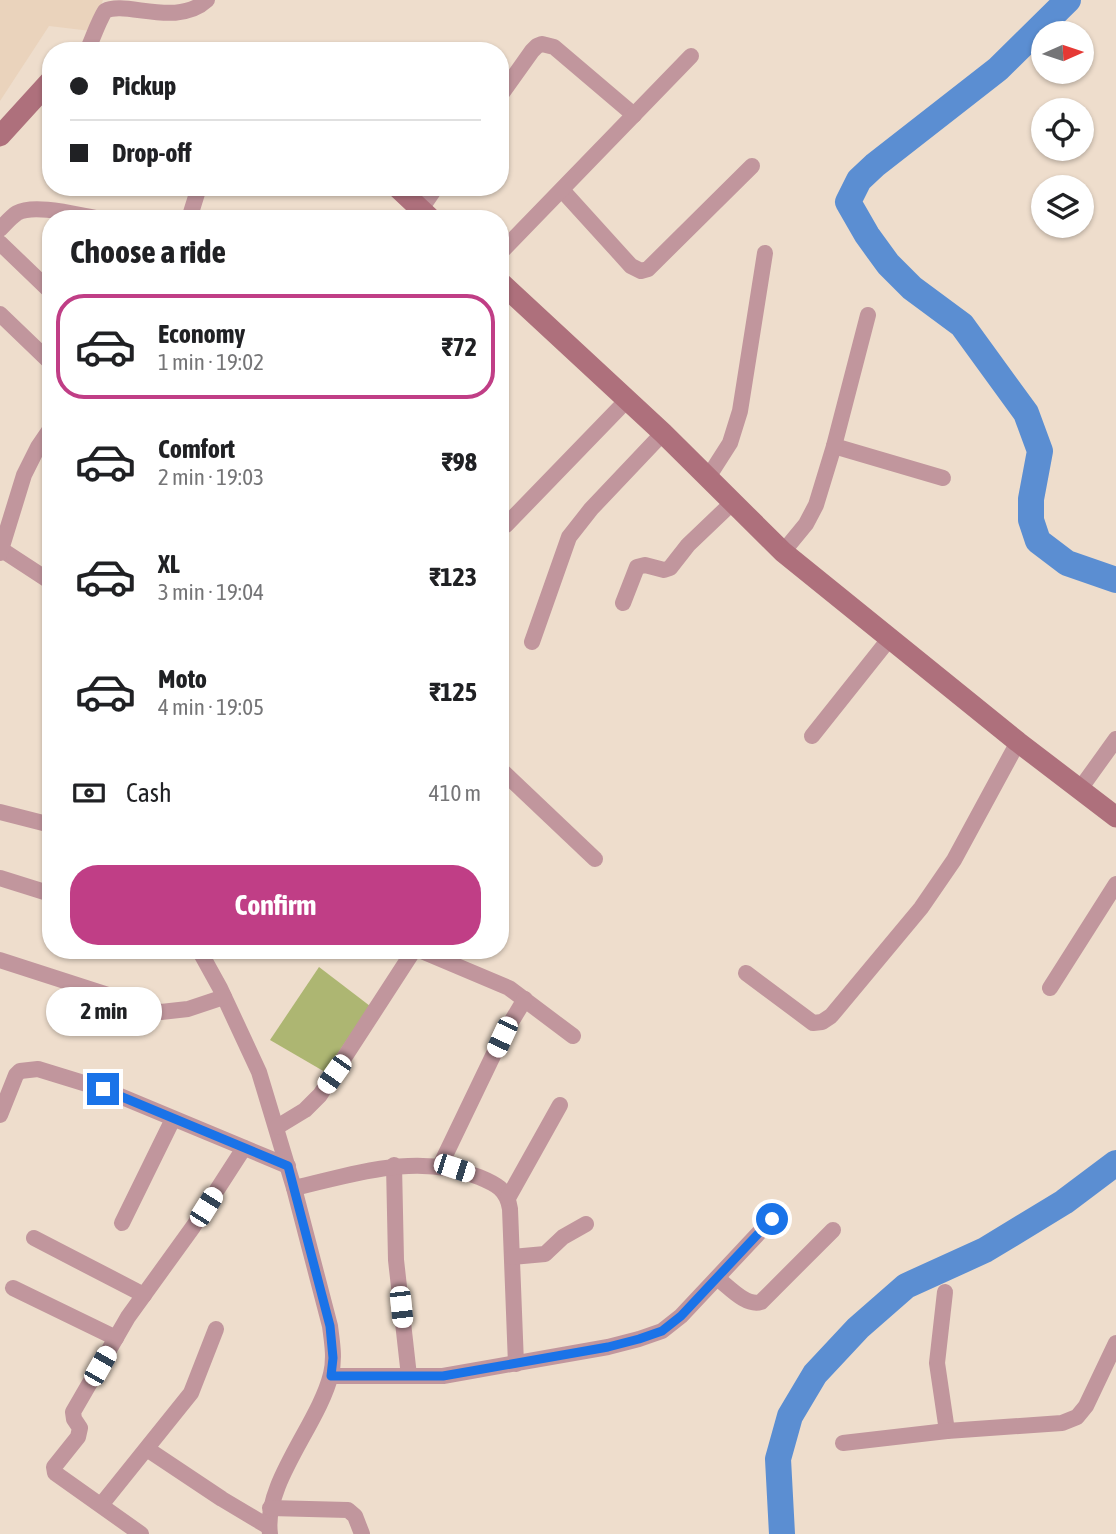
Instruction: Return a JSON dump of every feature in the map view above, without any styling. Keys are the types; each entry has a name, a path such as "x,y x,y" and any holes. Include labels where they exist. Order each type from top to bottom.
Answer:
{"street":[{"path":"91,42 106,10 115,1 129,0 180,11 194,9 207,0"},
{"path":"509,83 537,46 548,45 554,47 634,115"},
{"path":"509,244 691,56"},
{"path":"0,136 42,90"},
{"path":"562,190 632,266 641,271 648,269 752,166"},
{"path":"407,196 422,210"},
{"path":"0,229 15,214 25,210 44,210"},
{"path":"0,243 42,283"},
{"path":"707,478 730,443 740,411 765,253"},
{"path":"509,290 628,399 783,552 1018,742 1116,817"},
{"path":"0,314 42,354"},
{"path":"783,552 812,515 834,446 868,315"},
{"path":"509,522 628,399"},
{"path":"531,642 569,537 591,509 663,433"},
{"path":"42,441 24,475 1,551 42,576"},
{"path":"834,446 943,478"},
{"path":"623,603 637,567 645,565 664,570 670,568 688,545 732,503"},
{"path":"812,736 890,638"},
{"path":"1080,789 1116,738"},
{"path":"746,973 813,1023 822,1023 831,1016 921,908 947,870 1018,742"},
{"path":"509,778 595,859"},
{"path":"0,812 42,823"},
{"path":"0,878 42,891"},
{"path":"1050,989 1116,884"},
{"path":"204,959 259,1072 288,1166 330,1326 333,1358 331,1376 270,1508 270,1531"},
{"path":"277,1127 305,1110 320,1096 408,959"},
{"path":"440,959 509,988 573,1035"},
{"path":"0,960 161,1012 188,1009 224,998"},
{"path":"440,1166 502,1037 525,999"},
{"path":"0,1115 16,1075 20,1071 38,1069 103,1089 288,1166"},
{"path":"508,1198 560,1105"},
{"path":"122,1223 173,1119"},
{"path":"141,1534 54,1470 78,1437 80,1428 73,1412 116,1338 244,1148"},
{"path":"394,1165 396,1260 409,1377"},
{"path":"294,1188 394,1165 454,1168 494,1183 502,1189 508,1198 516,1364"},
{"path":"331,1376 443,1376 608,1347 662,1331 681,1316 772,1219"},
{"path":"512,1257 545,1254 563,1237 586,1224"},
{"path":"717,1278 750,1302 761,1302 834,1230"},
{"path":"34,1238 144,1295"},
{"path":"13,1288 116,1338"},
{"path":"945,1292 937,1363 947,1432"},
{"path":"101,1505 191,1393 216,1329"},
{"path":"843,1443 1062,1423 1077,1417 1086,1406 1111,1366 1116,1343"},
{"path":"148,1449 270,1531"},
{"path":"270,1508 348,1510 355,1516 362,1534"}],"shaded area":[{"path":"0,0 103,0 91,31 49,26 0,101"}],"green space":[{"path":"319,967 370,1006 325,1072 270,1040"}],"waterway":[{"path":"1068,0 998,69 875,165 859,180 848,202 888,264 912,288 962,325 1026,413 1040,451 1031,499 1031,520 1038,541 1067,563 1116,580"},
{"path":"782,1534 778,1459 790,1416 815,1374 858,1328 906,1286 985,1250 1064,1202 1116,1163"}],"route":[{"path":"103,1089 288,1166 330,1326 333,1347 331,1376 443,1376 608,1347 662,1331 681,1316 772,1219"}]}
